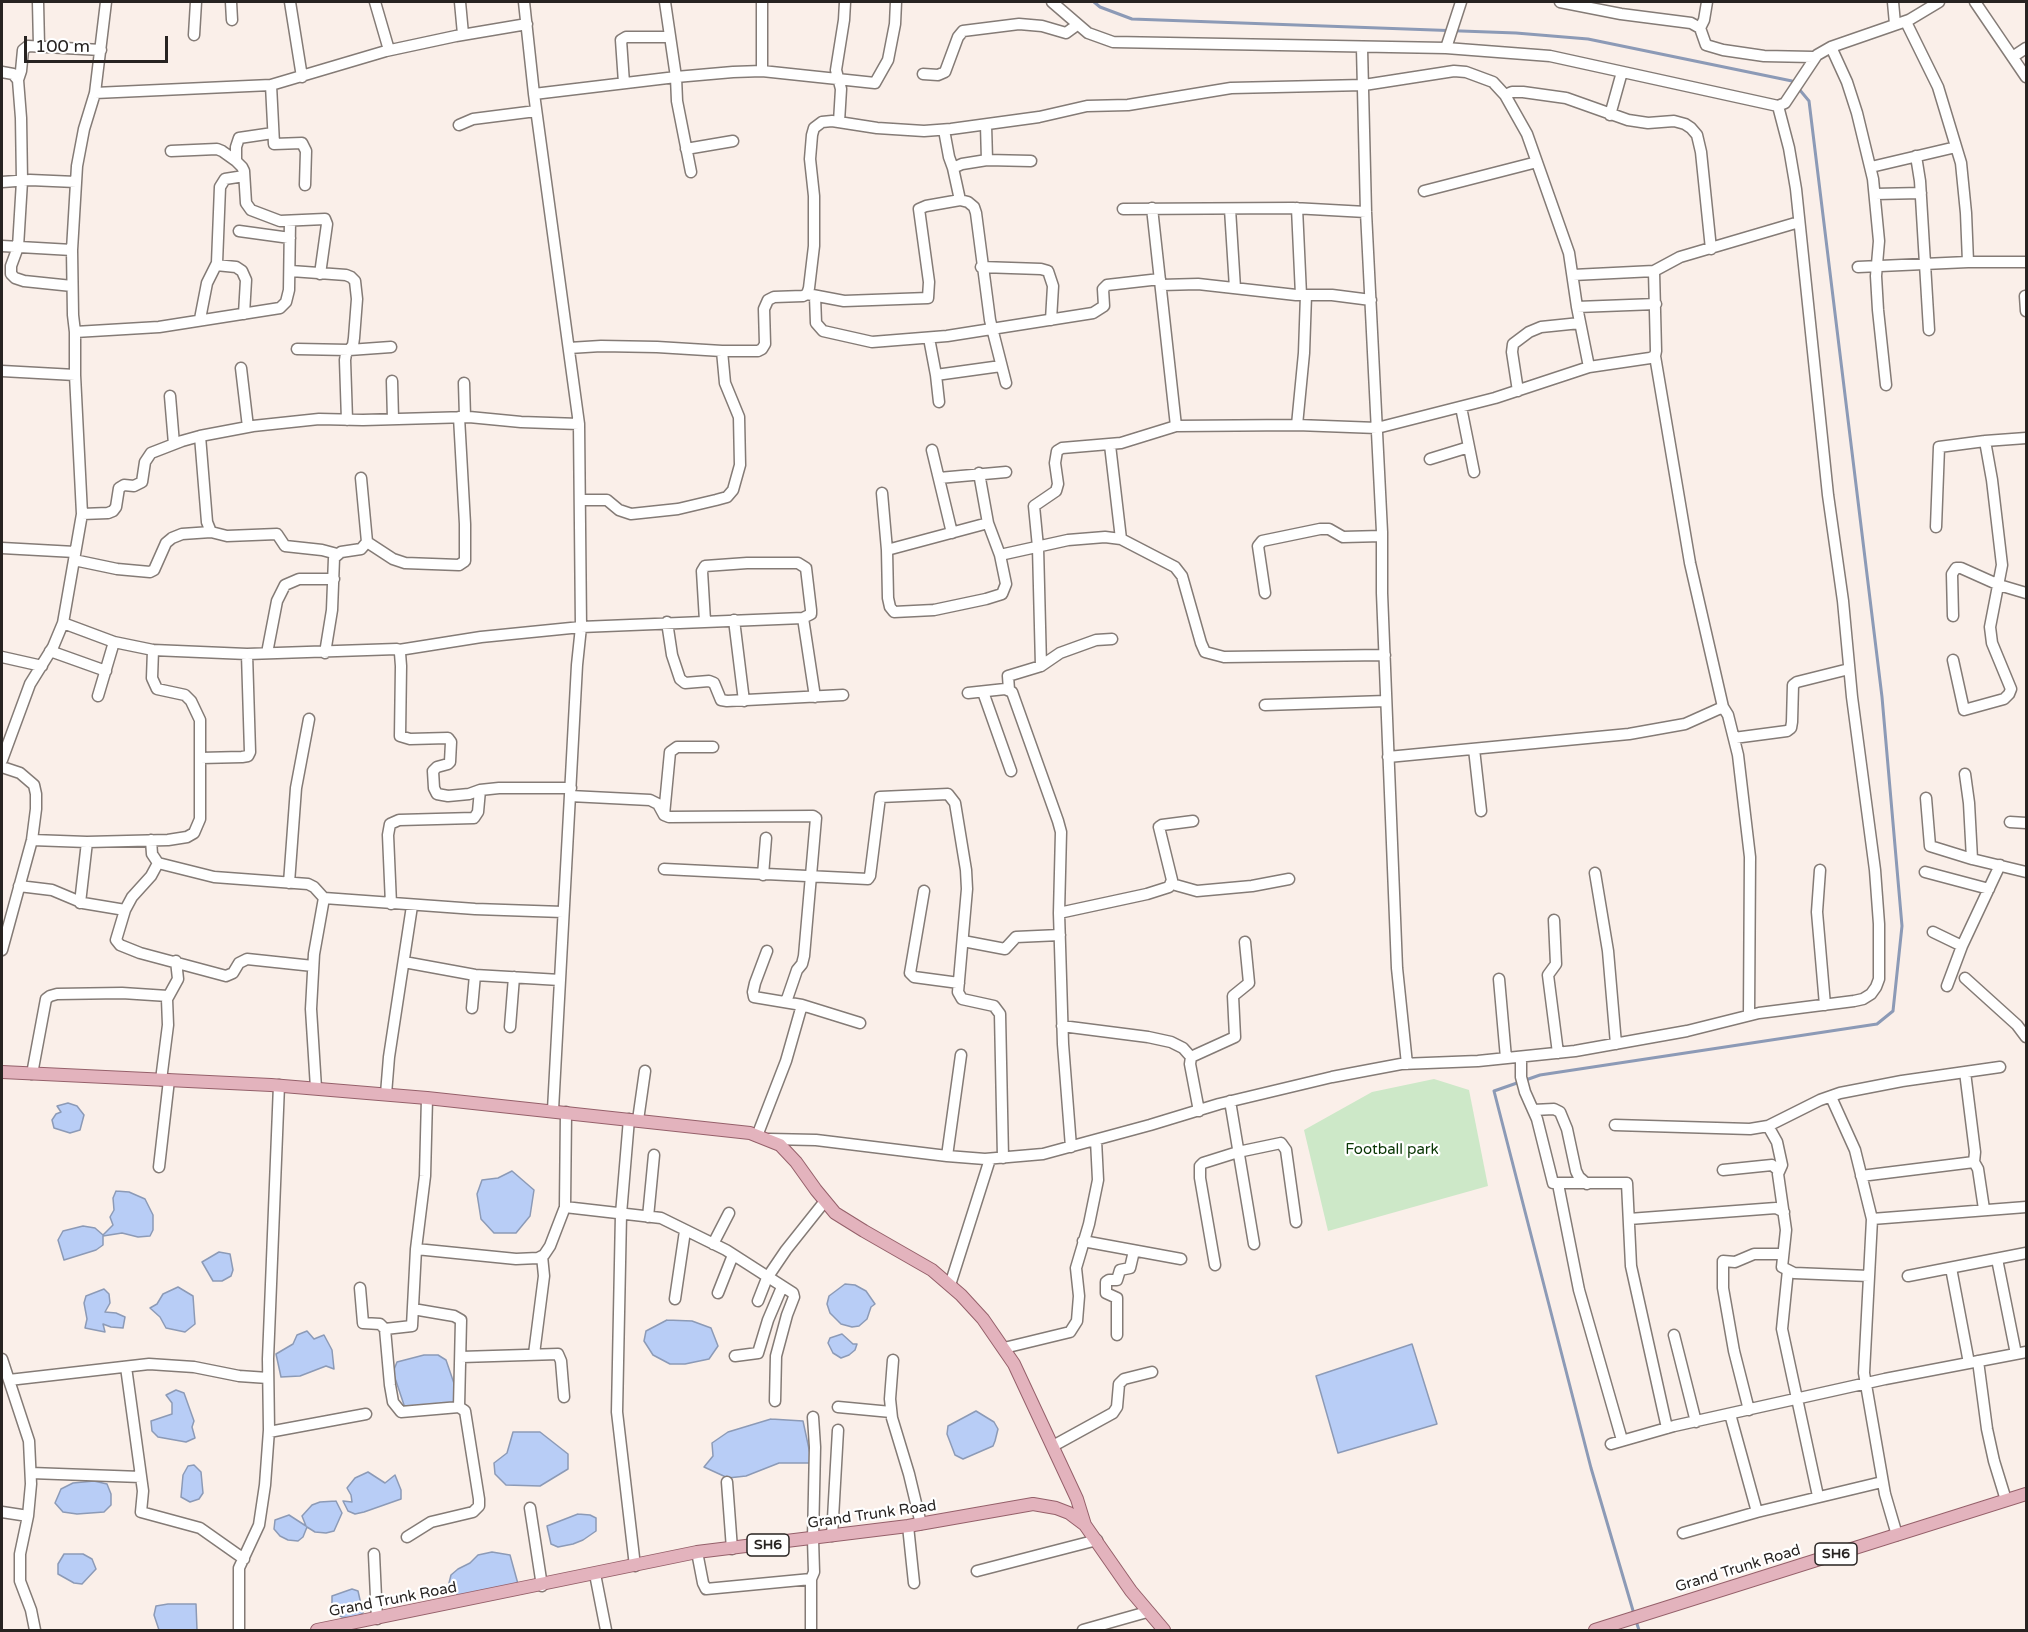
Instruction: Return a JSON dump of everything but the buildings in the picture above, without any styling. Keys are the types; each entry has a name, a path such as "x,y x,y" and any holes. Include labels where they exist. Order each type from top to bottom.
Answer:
{"main road":[{"path":"2,1072 279,1085 386,1094 750,1132 780,1144 835,1213 932,1270 961,1294 983,1319 1014,1364 1077,1499 1085,1525"},
{"name":"Grand Trunk Road","path":"1595,1630 2026,1494"},
{"name":"Grand Trunk Road","path":"317,1630 542,1586 697,1552 813,1539 914,1525 1033,1504 1046,1504 1069,1513 1085,1525 1147,1612 1164,1630"}],"street":[{"path":"38,2 39,46"},
{"path":"2,760 24,700 63,622 82,514 72,250 76,182 84,129 95,93 106,2"},
{"path":"194,35 196,2"},
{"path":"231,2 231,20"},
{"path":"290,2 302,77"},
{"path":"375,2 390,50"},
{"path":"460,2 463,34"},
{"path":"524,2 536,111 579,424 581,627 553,1110"},
{"path":"665,2 676,76 677,101 692,172"},
{"path":"762,2 762,71"},
{"path":"839,122 841,89 836,70 845,2"},
{"path":"534,94 676,76 762,71 872,83 878,79 888,60 896,2"},
{"path":"1052,2 1088,33 1120,43 1446,48 1550,56 1778,106 1785,103 1814,57 1831,47 1901,23 1939,2"},
{"path":"1446,48 1461,2"},
{"path":"1560,2 1592,5 1691,23 1700,28 1706,45 1716,49 1764,56 1814,57"},
{"path":"1700,28 1707,2"},
{"path":"1893,2 1901,23 1938,87 1956,147 1962,173 1968,262"},
{"path":"1975,2 2014,56 2026,77"},
{"path":"95,93 271,85 390,50 463,34 527,24"},
{"path":"923,74 938,75 945,72 958,37 963,31 1018,24 1042,26 1066,33 1077,25"},
{"path":"624,83 621,40 626,37 670,37"},
{"path":"72,286 24,281 11,274 11,266 18,247 22,181 18,80 23,50 28,46 101,50"},
{"path":"1831,47 1847,82 1871,167 1879,241 1876,276 1886,385"},
{"path":"1362,48 1366,212 1382,536 1382,593 1397,968 1407,1064"},
{"path":"2014,56 2026,48"},
{"path":"1371,300 1160,282 1107,285 1103,289 1104,306 1093,314 992,329 929,338 872,342 823,331 816,323 811,295 814,196 810,159 814,128 822,122 839,122 877,128 944,130 1039,117 1087,106 1128,105 1231,88 1364,85 1454,71 1466,72 1492,81 1505,95 1527,134 1569,253 1576,307 1589,367"},
{"path":"2,72 13,74 18,80"},
{"path":"1610,115 1622,72"},
{"path":"271,85 273,141 276,145 299,142 304,146 306,151 305,185"},
{"path":"1505,95 1512,92 1523,92 1566,98 1628,120 1648,123 1674,121 1685,124 1697,135 1701,152 1711,249"},
{"path":"802,1005 762,1137 850,1143 947,1156 990,1159 1043,1154 1230,1101 1332,1077 1407,1064 1558,1053 1688,1031 1749,1015 1863,999 1876,987 1879,979 1875,870 1849,669 1799,222 1789,148 1778,106"},
{"path":"459,125 472,119 536,111"},
{"path":"986,125 987,160"},
{"path":"944,130 960,200"},
{"path":"236,161 236,147 239,138 273,133"},
{"path":"686,149 733,141"},
{"path":"1871,167 1956,147"},
{"path":"171,151 217,149 236,161 242,167 247,207 251,210 280,220 323,218 326,221 320,274"},
{"path":"1916,156 1921,193 1929,330"},
{"path":"953,168 962,164 987,160 1031,161"},
{"path":"1424,190 1537,162"},
{"path":"200,320 205,288 216,266 220,187 225,179 244,176"},
{"path":"2,182 76,182"},
{"path":"1875,194 1921,193"},
{"path":"570,348 601,346 758,351 765,344 764,309 768,300 774,297 811,295 844,301 928,298 920,209 960,200 974,207 981,267 992,329 1006,383"},
{"path":"1152,208 1176,426"},
{"path":"1124,209 1297,208 1366,212"},
{"path":"1297,208 1304,295 1304,353 1297,425"},
{"path":"1230,209 1235,288"},
{"path":"75,332 159,327 280,308 287,298 291,271 290,221"},
{"path":"1573,275 1654,271 1680,257 1799,222"},
{"path":"239,231 290,238"},
{"path":"2,246 72,250"},
{"path":"1858,267 2026,261"},
{"path":"216,266 236,267 242,271 246,280 244,314"},
{"path":"981,267 1048,271 1053,286 1051,320"},
{"path":"291,271 351,276 357,286 353,345 345,360 347,420"},
{"path":"1654,271 1656,304 1656,351 1654,356 1690,563 1723,707 1728,715 1738,755 1750,857 1749,1015"},
{"path":"2025,297 2026,311"},
{"path":"1576,307 1656,304"},
{"path":"1518,391 1512,352 1514,344 1528,332 1541,327 1580,323"},
{"path":"929,338 939,402"},
{"path":"297,349 350,350 391,347"},
{"path":"580,500 606,500 625,513 631,514 678,508 727,497 737,480 741,439 738,411 725,383 722,351"},
{"path":"1041,666 1038,547 1034,506 1056,491 1058,484 1055,463 1057,451 1062,448 1110,445 1138,439 1176,426 1297,425 1377,428 1518,391 1589,367 1654,356"},
{"path":"936,375 1001,366"},
{"path":"241,368 248,427"},
{"path":"2,371 75,375"},
{"path":"392,381 393,419"},
{"path":"367,542 393,559 405,563 459,565 465,561 462,417 464,383"},
{"path":"170,396 174,444"},
{"path":"1461,407 1474,472"},
{"path":"82,514 113,511 116,507 119,488 124,485 140,484 144,479 147,457 155,450 200,436 248,427 310,420 462,417 579,424"},
{"path":"200,436 207,522 211,532"},
{"path":"1936,527 1939,447 2026,438"},
{"path":"1953,660 1964,710 2004,699 2009,693 2011,689 1996,654 1990,627 2002,565 1985,441"},
{"path":"1110,445 1121,539"},
{"path":"1430,459 1469,447"},
{"path":"932,450 952,533"},
{"path":"939,478 1006,472"},
{"path":"882,493 890,608 894,612 934,610 1002,594 1006,584 1000,555 988,524 979,473"},
{"path":"2,550 75,556 117,569 150,572 154,570 166,543 172,538 182,534 211,532 227,536 277,534 285,546 337,554 361,549 367,542 361,478"},
{"path":"887,550 988,524"},
{"path":"1265,593 1258,546 1262,541 1320,529 1329,529 1343,537 1382,536"},
{"path":"1000,555 1068,540 1105,537 1121,539 1175,567 1182,576 1205,652 1224,657 1385,655"},
{"path":"325,653 332,609 334,558 337,554"},
{"path":"63,622 114,642 153,650 247,654 399,650 481,637 581,627 803,618 811,614 806,568 798,563 747,563 710,565 703,568 705,621"},
{"path":"1953,616 1952,574 1956,568 2026,593"},
{"path":"267,653 277,601 285,585 299,579 334,579"},
{"path":"803,618 815,696"},
{"path":"734,620 744,701"},
{"path":"667,622 672,655 680,679 685,682 709,681 717,686 721,700 744,701 843,695"},
{"path":"1071,1147 1062,1026 1059,913 1061,832 1009,690 1008,676 1041,666 1060,653 1096,640 1112,639"},
{"path":"98,696 114,642"},
{"path":"32,840 87,842 151,840 187,837 194,833 200,819 200,720 197,711 185,695 157,689 152,678 153,650"},
{"path":"399,650 400,736 410,739 445,737 450,740 450,762 437,766 433,771 434,788 437,794 469,795 480,790 570,792 650,800 658,804 664,814 669,817 813,816 817,820 804,956 786,1002"},
{"path":"50,651 106,671"},
{"path":"200,758 242,757 248,756 250,752 247,654"},
{"path":"2,657 42,666"},
{"path":"1734,738 1787,731 1791,728 1792,722 1793,685 1849,669"},
{"path":"968,693 1009,690"},
{"path":"983,692 1011,771"},
{"path":"1265,705 1386,701"},
{"path":"1388,758 1629,734 1685,724 1723,707"},
{"path":"289,883 297,788 309,720"},
{"path":"664,814 670,752 677,747 713,747"},
{"path":"1474,749 1481,811"},
{"path":"2,767 20,773 34,785 36,794 32,840 2,950"},
{"path":"1965,774 1972,859"},
{"path":"391,904 388,835 390,824 399,820 474,818 478,812 480,790"},
{"path":"664,869 864,880 870,876 880,797 948,794 955,803 966,870 967,889 959,995 962,999 994,1006 1000,1014 1003,1158"},
{"path":"1926,798 1930,846 2026,872"},
{"path":"1172,884 1159,827 1193,821"},
{"path":"2010,822 2026,823"},
{"path":"763,875 766,838"},
{"path":"151,840 152,854 158,863 214,878 308,884 324,898 412,906 564,912"},
{"path":"80,903 87,842"},
{"path":"158,863 125,910 116,942 140,953 226,976 233,974 239,963 247,959 313,966"},
{"path":"1947,986 1962,946 2000,865"},
{"path":"1820,870 1817,912 1825,1005"},
{"path":"1925,872 1989,889"},
{"path":"1595,873 1609,960 1616,1044"},
{"path":"1172,884 1197,891 1252,886 1289,879"},
{"path":"1059,913 1147,894 1172,884"},
{"path":"19,886 52,890 80,903 125,910"},
{"path":"924,891 910,973 914,977 959,983"},
{"path":"316,1088 311,1009 313,966 324,898"},
{"path":"386,1094 389,1057 412,906"},
{"path":"1554,920 1556,964 1548,975 1558,1053"},
{"path":"1933,932 1962,946"},
{"path":"963,941 1005,949 1016,937 1060,934"},
{"path":"1191,1057 1235,1037 1233,996 1249,983 1245,942"},
{"path":"767,951 755,983 754,997 802,1005 860,1023"},
{"path":"159,1167 168,996 178,979 176,961"},
{"path":"404,962 475,975 560,980"},
{"path":"472,1008 475,975"},
{"path":"510,1027 514,977"},
{"path":"1965,978 2022,1022 2026,1037"},
{"path":"1499,979 1506,1058"},
{"path":"32,1074 46,999 50,996 139,993 168,996"},
{"path":"1062,1026 1148,1037 1171,1042 1183,1048 1191,1057 1190,1064 1199,1111"},
{"path":"947,1156 961,1055"},
{"path":"1521,1057 1521,1077 1542,1134 1553,1183 1627,1183 1632,1274 1667,1428"},
{"path":"1615,1125 1750,1129 1768,1126 1820,1100 1840,1093 1902,1081 2000,1067"},
{"path":"634,1566 617,1412 621,1214 633,1120 645,1071"},
{"path":"1965,1072 1974,1162 1978,1169 1984,1209"},
{"path":"239,1630 239,1568 259,1524 269,1432 268,1378 279,1085"},
{"path":"1831,1097 1855,1150 1872,1219 1864,1373 1882,1482 1897,1535"},
{"path":"385,1329 412,1326 416,1249 425,1176 428,1098"},
{"path":"1230,1101 1254,1244"},
{"path":"1533,1110 1554,1109 1560,1112 1567,1130 1576,1172 1587,1184"},
{"path":"416,1249 516,1259 542,1256 550,1246 565,1207 566,1113"},
{"path":"1768,1126 1781,1155 1782,1165 1778,1174 1786,1230 1782,1267 1794,1273 1869,1276"},
{"path":"1004,1348 1070,1332 1077,1321 1079,1296 1076,1268 1089,1224 1098,1180 1096,1140"},
{"path":"1215,1265 1200,1178 1200,1166 1203,1163 1277,1142 1284,1146 1296,1222"},
{"path":"648,1217 654,1155"},
{"path":"950,1285 990,1159"},
{"path":"1861,1176 1974,1162"},
{"path":"1723,1170 1772,1165 1779,1171"},
{"path":"1558,1184 1579,1290 1623,1440"},
{"path":"758,1301 767,1278 825,1201"},
{"path":"565,1207 661,1218 733,1255 794,1297 777,1356 775,1401"},
{"path":"1872,1219 2026,1207"},
{"path":"1629,1219 1776,1208 1784,1212"},
{"path":"713,1244 729,1213"},
{"path":"675,1299 685,1231"},
{"path":"1083,1241 1181,1259"},
{"path":"1117,1335 1117,1298 1106,1293 1106,1282 1117,1280 1120,1270 1130,1268 1134,1251"},
{"path":"1908,1276 2026,1253"},
{"path":"1749,1410 1734,1351 1723,1288 1724,1261 1735,1262 1754,1254 1783,1254"},
{"path":"718,1293 733,1255"},
{"path":"534,1354 544,1276 542,1256"},
{"path":"1611,1444 1667,1428 1865,1383 2021,1353 1997,1259"},
{"path":"1951,1268 1992,1450 2006,1500"},
{"path":"1788,1270 1782,1329 1818,1496"},
{"path":"735,1356 758,1353 768,1320 782,1287"},
{"path":"360,1288 363,1323 380,1324 385,1329 393,1402 401,1412 459,1407 465,1411 479,1506 473,1512 431,1522 407,1537"},
{"path":"412,1309 459,1318 462,1323 459,1407"},
{"path":"1674,1335 1696,1422"},
{"path":"461,1357 555,1353 560,1357 564,1397"},
{"path":"893,1360 891,1412 914,1525 914,1583"},
{"path":"9,1380 149,1364 194,1367 239,1376 268,1378"},
{"path":"2,1365 29,1441 31,1473 28,1516 20,1554 20,1581 31,1610 35,1630"},
{"path":"126,1367 143,1491 141,1512 200,1528 244,1559"},
{"path":"1053,1446 1113,1413 1117,1407 1119,1384 1124,1379 1152,1372"},
{"path":"838,1407 891,1412"},
{"path":"269,1432 366,1414"},
{"path":"1730,1414 1757,1512"},
{"path":"811,1630 811,1579 814,1572 813,1417"},
{"path":"832,1536 838,1430"},
{"path":"31,1473 141,1477"},
{"path":"727,1482 732,1548"},
{"path":"1683,1533 1818,1496 1882,1482"},
{"path":"530,1508 542,1586"},
{"path":"2,1512 28,1516"},
{"path":"978,1571 1097,1540"},
{"path":"697,1552 706,1590 811,1579"},
{"path":"374,1554 377,1618"},
{"path":"595,1574 606,1630"},
{"path":"1083,1630 1147,1612"}],"green space":[{"name":"Football park","path":"1434,1079 1469,1090 1488,1186 1328,1231 1304,1130 1372,1092"}],"water":[{"path":"68,1103 77,1106 84,1115 80,1130 70,1133 54,1128 52,1120 56,1114 61,1112 57,1106"},
{"path":"512,1171 534,1190 530,1216 516,1233 494,1233 481,1219 477,1194 482,1180 498,1178"},
{"path":"116,1191 129,1192 145,1199 153,1215 153,1230 150,1236 138,1237 122,1233 103,1236 103,1245 96,1250 64,1260 58,1240 63,1231 83,1226 95,1228 103,1235 113,1225 110,1217 114,1210 113,1198"},
{"path":"219,1252 230,1254 233,1270 231,1276 222,1281 213,1281 202,1262"},
{"path":"845,1284 855,1285 866,1291 875,1304 871,1307 867,1319 859,1326 841,1324 830,1313 827,1304 829,1296"},
{"path":"178,1287 193,1296 195,1324 185,1332 166,1328 160,1317 150,1308 157,1304 163,1294"},
{"path":"104,1289 109,1294 110,1303 105,1312 125,1317 123,1328 103,1324 105,1332 85,1328 86,1296"},
{"path":"667,1320 692,1321 711,1328 718,1346 709,1359 685,1364 670,1364 653,1355 644,1341 646,1331"},
{"path":"307,1331 314,1339 324,1335 332,1350 334,1369 326,1366 300,1376 281,1377 276,1354 293,1344 297,1335"},
{"path":"842,1334 853,1344 857,1344 855,1350 841,1358 833,1353 828,1343 830,1338"},
{"path":"1412,1344 1437,1424 1338,1453 1316,1376"},
{"path":"424,1355 438,1355 446,1360 458,1395 451,1405 410,1410 404,1405 393,1372 397,1362"},
{"path":"176,1390 184,1393 194,1421 192,1427 195,1438 186,1442 158,1437 152,1431 151,1421 172,1414 172,1403 166,1395"},
{"path":"976,1411 994,1422 998,1429 995,1441 993,1446 963,1459 955,1455 947,1434 948,1426"},
{"path":"771,1419 803,1421 812,1463 779,1463 746,1476 728,1478 704,1467 713,1456 712,1443 728,1432"},
{"path":"513,1432 540,1432 568,1454 568,1469 540,1486 506,1485 495,1474 494,1463 507,1453"},
{"path":"194,1465 201,1472 203,1493 199,1499 190,1502 181,1497 183,1475 188,1466"},
{"path":"368,1472 385,1483 395,1475 401,1490 401,1499 355,1514 348,1511 343,1501 352,1502 347,1488 355,1478"},
{"path":"94,1481 107,1484 111,1494 111,1505 104,1512 77,1514 63,1512 55,1503 61,1489 73,1483"},
{"path":"336,1501 342,1513 334,1531 315,1532 307,1527 303,1537 298,1541 280,1536 274,1529 275,1520 289,1515 306,1526 302,1516 312,1505"},
{"path":"578,1514 596,1518 596,1531 573,1544 558,1547 551,1544 547,1526"},
{"path":"492,1552 510,1555 518,1584 459,1596 448,1587 451,1575 458,1569 470,1563 478,1555"},
{"path":"64,1554 83,1554 92,1559 96,1569 82,1584 74,1583 58,1574 58,1564"},
{"path":"352,1589 358,1591 363,1613 355,1618 342,1617 335,1613 332,1596"},
{"path":"196,1604 197,1630 159,1630 154,1615 156,1606"}],"waterway":[{"path":"1094,2 1100,7 1132,19 1516,33 1588,39 1792,81 1795,84"},
{"path":"1634,1614 1591,1468 1494,1091 1540,1075 1877,1024 1893,1011 1902,926 1882,697 1809,101 1799,89"},
{"path":"1636,1621 1639,1630"}]}
